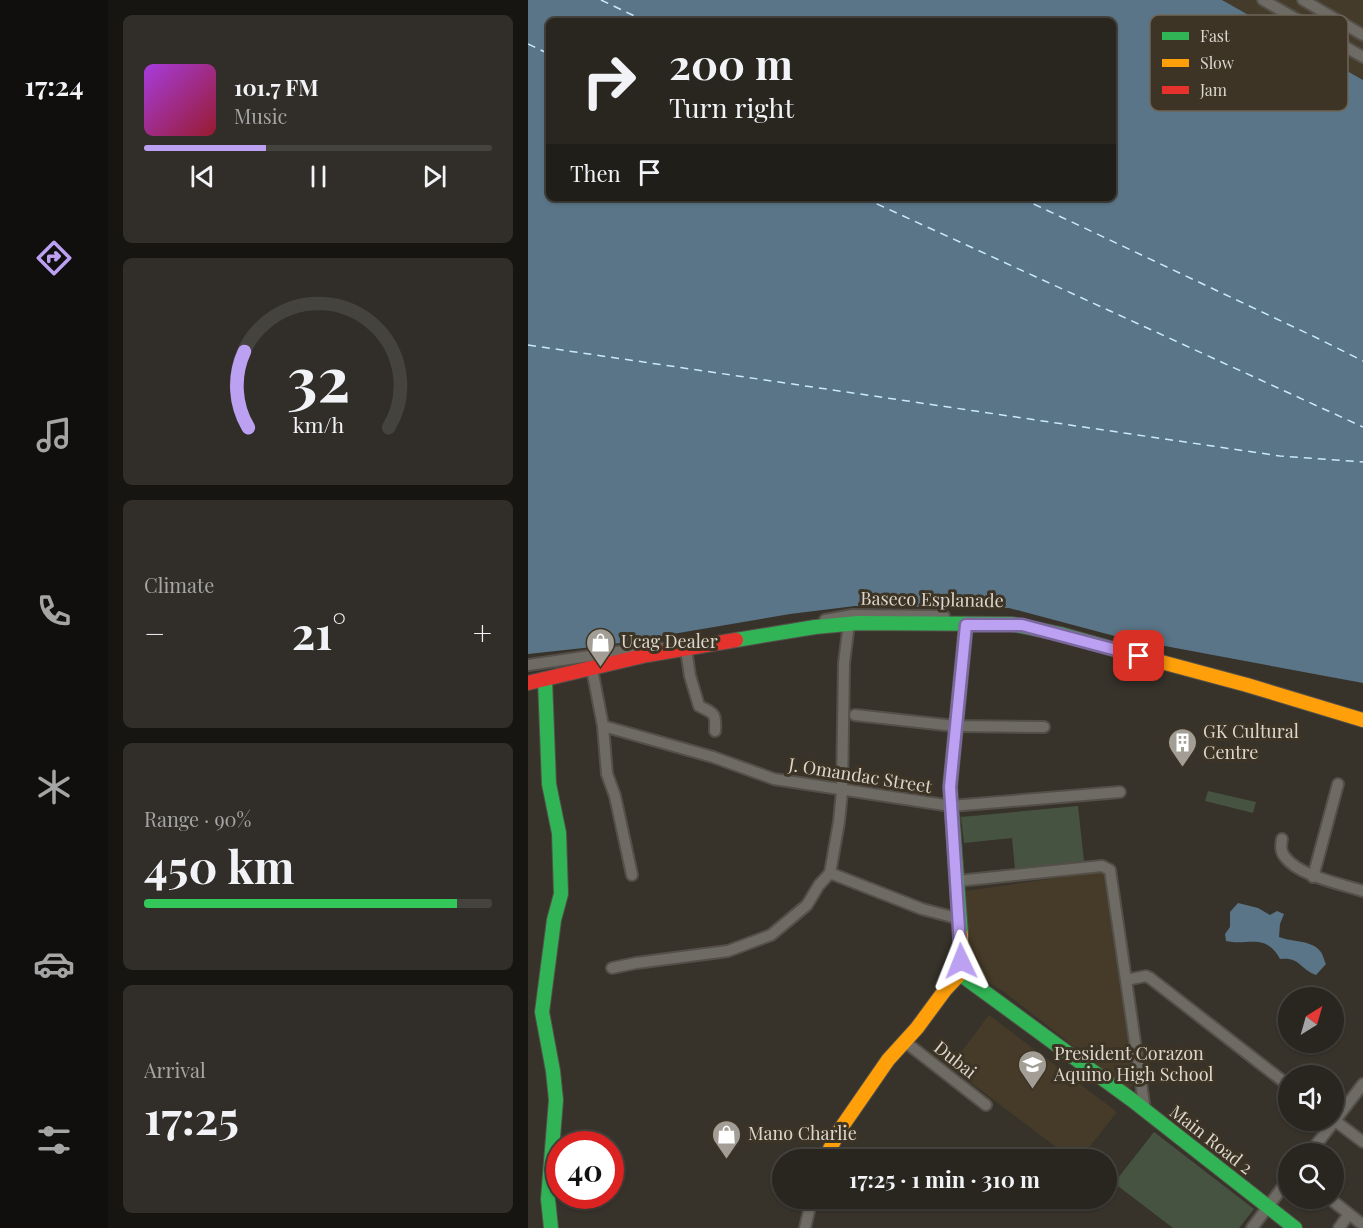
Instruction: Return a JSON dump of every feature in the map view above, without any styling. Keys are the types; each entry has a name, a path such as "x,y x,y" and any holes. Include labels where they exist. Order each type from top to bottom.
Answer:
{"street":[{"path":"1263,0 1289,15"},
{"path":"1303,0 1329,15"},
{"path":"1348,26 1363,35"},
{"path":"1348,48 1363,57"},
{"name":"Baseco Esplanade","path":"528,665 853,615 1014,619 1363,712"},
{"path":"612,968 728,951 771,935 807,905 819,885 830,873 842,791 844,663 849,624"},
{"path":"528,684 647,655 815,627 849,624 1022,625 1247,685 1363,720"},
{"path":"830,1149 841,1128 888,1060 960,974 962,946 950,787 966,625"},
{"path":"686,649 690,676 699,706 714,713 715,731"},
{"path":"592,669 603,726 607,774 615,796 632,875"},
{"path":"545,679 549,784 559,833 561,894 554,920 542,1012 554,1071 556,1100 548,1198 551,1228"},
{"path":"855,715 955,726 1044,727"},
{"name":"J. Omandac Street","path":"603,726 713,757 774,779 951,806 1120,792"},
{"path":"1313,877 1338,783"},
{"path":"1282,838 1283,856 1289,862 1313,877 1363,891"},
{"path":"957,881 1107,867 1110,870 1145,1112"},
{"path":"830,873 922,909 960,919"},
{"name":"Main Road 2","path":"960,974 1145,1112 1295,1228"},
{"path":"1126,980 1146,976 1150,978 1278,1077"},
{"name":"Dubai","path":"904,1041 986,1105"},
{"path":"1344,1108 1363,1084"},
{"path":"1344,1128 1363,1142"},
{"path":"1317,1143 1326,1131"},
{"path":"1252,1228 1278,1194"},
{"path":"805,1228 810,1209"},
{"path":"1343,1209 1363,1225"},
{"path":"1339,1228 1349,1214"}],"shaded area":[{"path":"1222,0 1363,0 1363,80 1348,71 1348,15 1248,15"},
{"path":"1103,871 1134,1084 1129,1089 1004,992 970,971 960,892"},
{"name":"President Corazon Aquino High School","path":"989,1015 1117,1112 1088,1149 1059,1149 950,1067"}],"green space":[{"path":"1208,791 1256,802 1253,813 1205,801"},
{"path":"1078,806 1084,861 1015,869 1012,838 964,843 961,817"},
{"path":"1154,1132 1254,1209 1239,1228 1173,1228 1117,1185 1117,1179"}],"water":[{"path":"528,0 1222,0 1248,15 1150,15 1150,111 1348,111 1348,71 1363,80 1363,683 1122,638 1009,608 855,606 790,614 602,646 528,654"},
{"path":"1238,903 1258,908 1270,915 1277,911 1284,914 1279,937 1316,947 1326,964 1316,975 1296,961 1280,959 1274,951 1262,943 1226,941 1225,934 1230,927 1230,912"}],"ferry route":[{"path":"601,0 639,18"},
{"path":"528,44 546,53"},
{"path":"871,201 1363,427"},
{"path":"1027,201 1363,361"},
{"path":"528,345 1280,456 1363,462"}],"traffic: fast":[{"path":"736,640 815,627 858,623 1012,624 1060,634 1124,652"},
{"path":"961,934 950,787 966,625"},
{"path":"545,679 549,784 559,833 561,894 554,920 542,1012 556,1100 548,1199 551,1228"},
{"path":"960,974 1132,1100 1295,1228"}],"traffic: slow":[{"path":"1124,652 1247,685 1363,720"},
{"path":"830,1149 841,1128 888,1060 960,974 961,934"}],"traffic: jam":[{"path":"528,683 647,655 736,640"}],"place":[{"name":"Ucag Dealer","path":"600,668"},
{"name":"GK Cultural Centre","path":"1182,768"},
{"name":"President Corazon Aquino High School","path":"1033,1090"},
{"name":"Mano Charlie","path":"727,1160"}],"route":[{"path":"961,961 962,946 950,787 966,625 1022,625 1139,656"}]}
